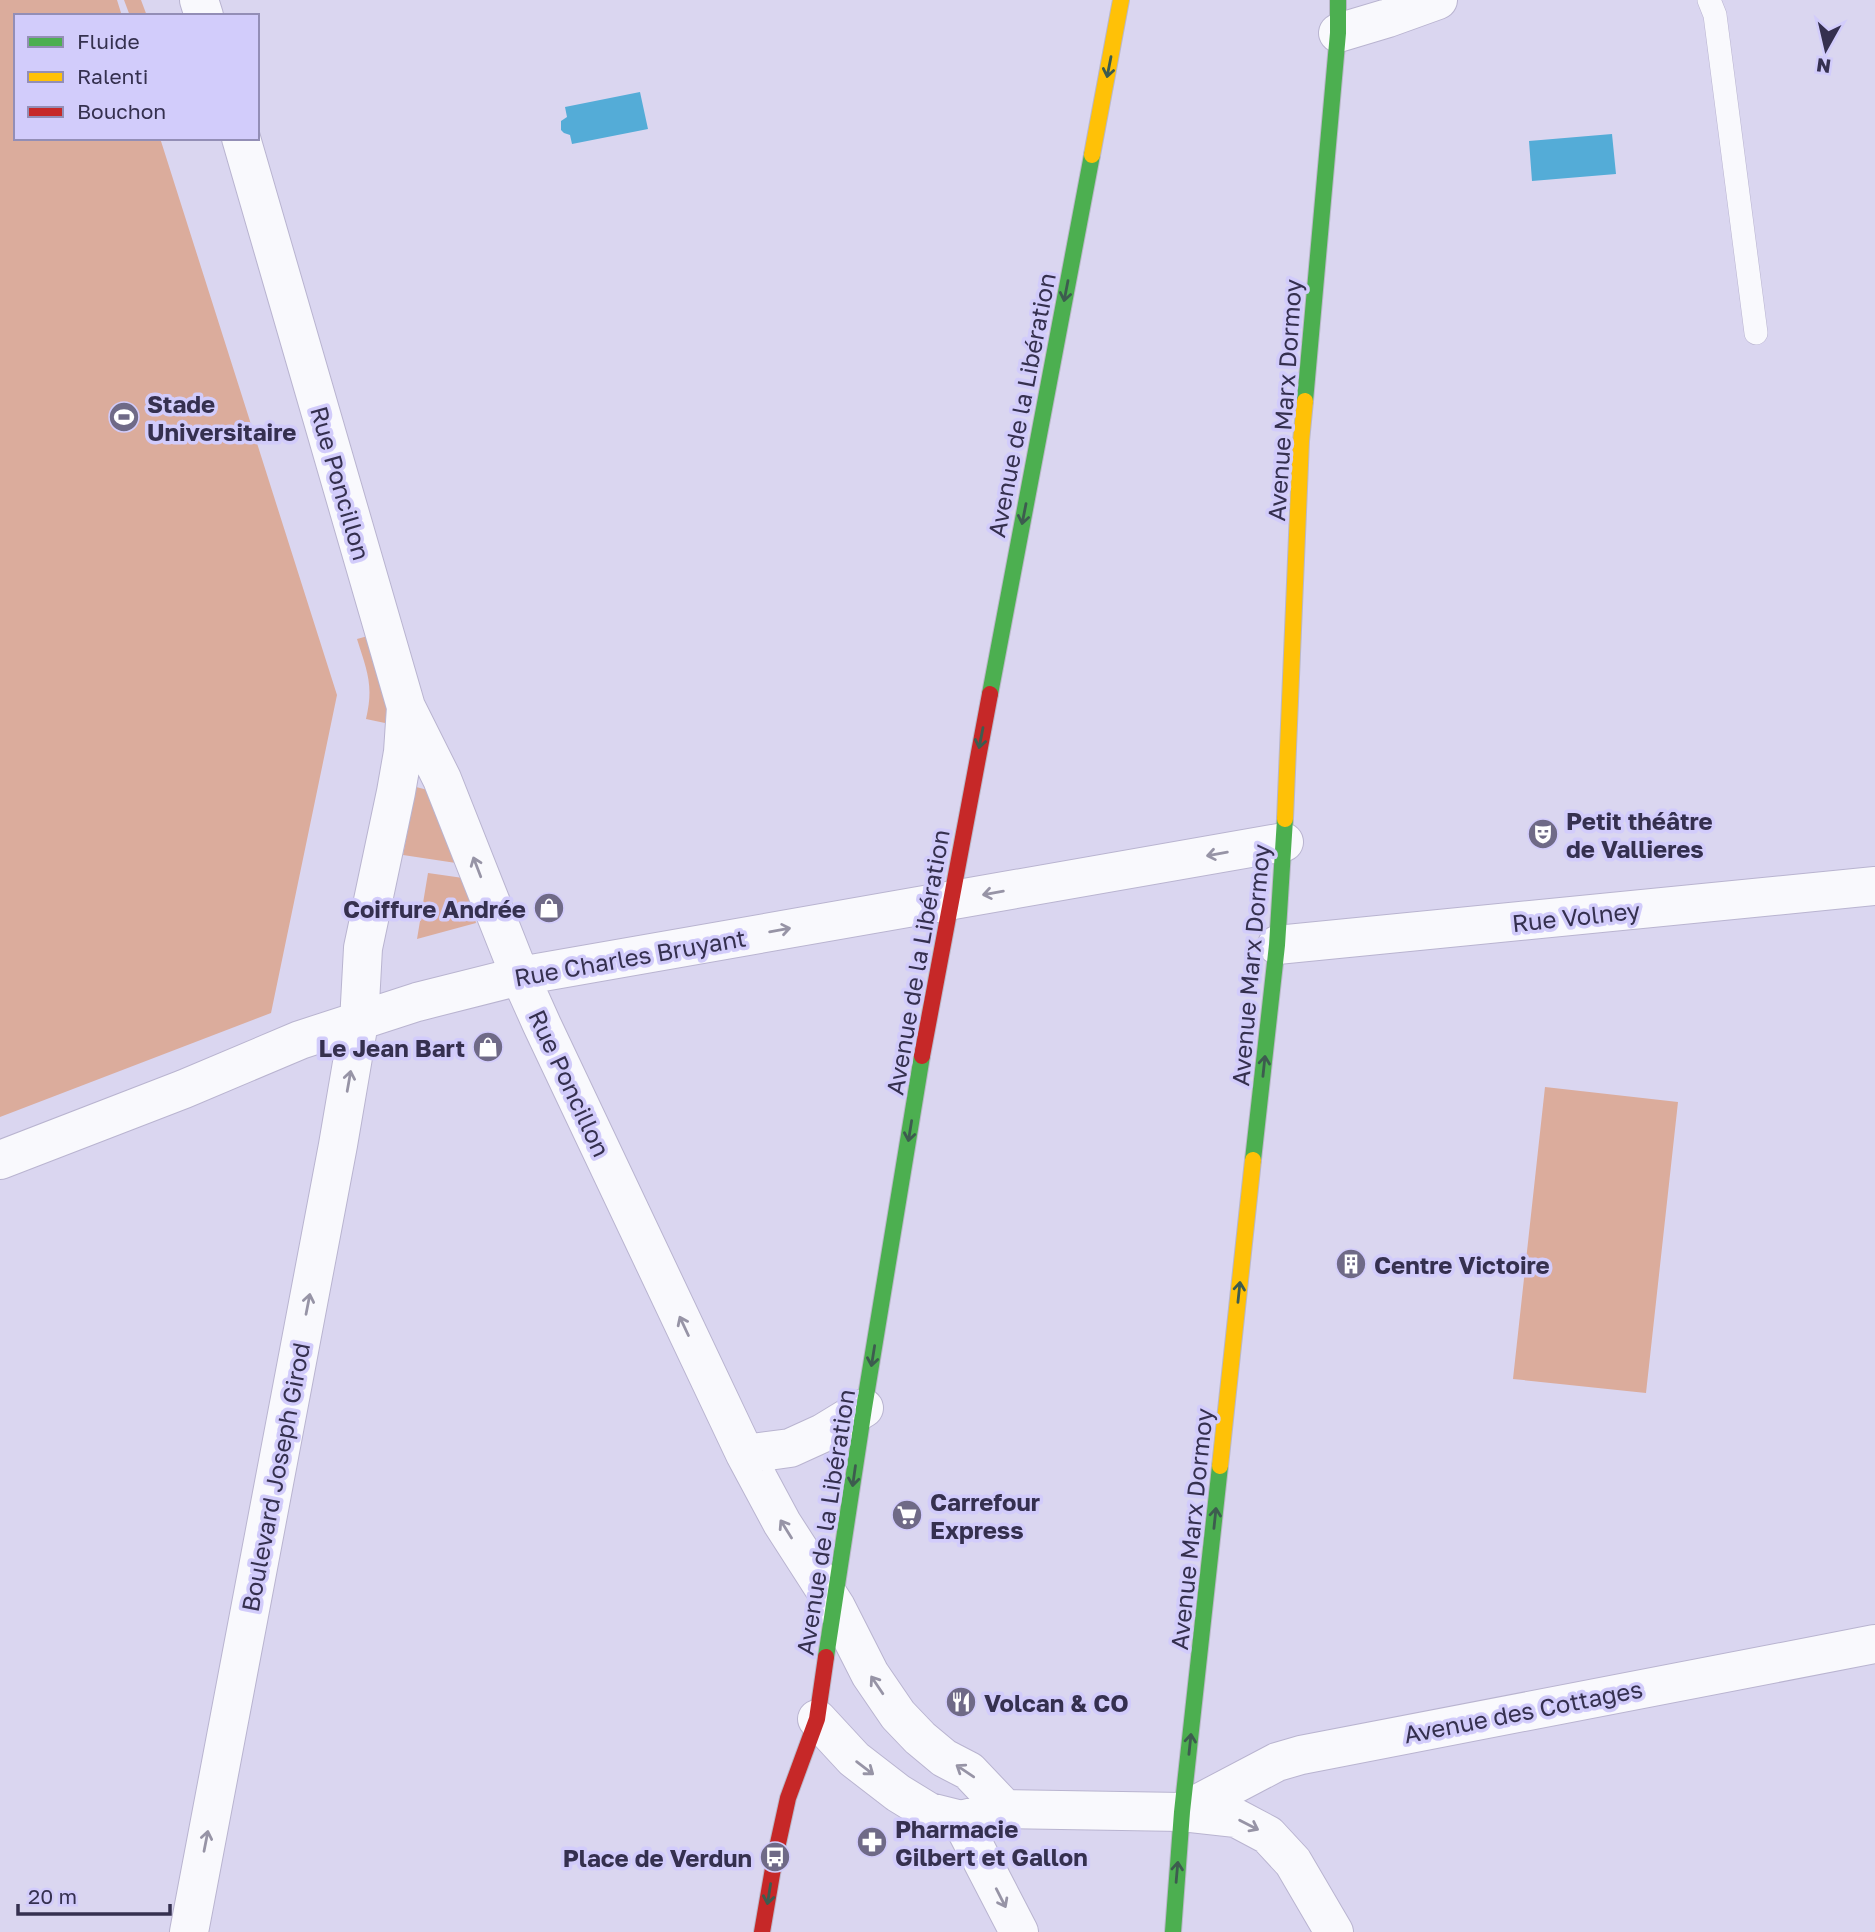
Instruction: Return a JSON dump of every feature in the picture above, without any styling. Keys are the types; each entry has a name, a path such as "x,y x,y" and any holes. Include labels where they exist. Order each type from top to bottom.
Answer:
{"main road":[{"name":"Avenue de la Libération","path":"762,1932 788,1798 817,1719 864,1408 950,899 1121,0"},
{"name":"Avenue Marx Dormoy","path":"1173,1932 1182,1812 1277,945 1301,441 1338,16"}],"street":[{"path":"1338,16 1388,18 1438,0"},
{"name":"Rue Poncillon","path":"243,140 406,708 442,779 520,976 745,1454 782,1523 836,1607"},
{"name":"Rue Poncillon","path":"359,1022 363,948 396,792 406,708"},
{"name":"Rue Charles Bruyant","path":"0,1160 184,1089 278,1049 417,1002 520,976 1284,842"},
{"name":"Rue Volney","path":"1277,945 1875,886"},
{"name":"Boulevard Joseph Girod","path":"189,1932 359,1022"},
{"path":"745,1454 790,1448 823,1433 864,1408"},
{"path":"836,1607 870,1674 898,1715 944,1758 969,1771 1006,1809"},
{"name":"Avenue des Cottages","path":"1182,1812 1277,1762 1301,1755 1875,1644"},
{"path":"817,1719 854,1759 898,1793 929,1812 961,1820 1006,1809 1182,1812 1237,1818 1268,1835 1293,1862 1334,1932"},
{"path":"961,1820 1019,1932"}],"lane":[{"path":"1709,0 1715,15 1756,333"}],"shaded area":[{"name":"Stade Universitaire","path":"0,0 117,0 121,14 14,14 14,140 161,140 337,695 271,1013 0,1117"},
{"path":"124,0 141,0 146,14 129,14"},
{"path":"375,634 388,701 385,723 366,719 369,687 357,639"},
{"path":"416,787 428,790 456,863 403,855"},
{"path":"428,873 463,878 476,923 417,939"},
{"path":"1545,1087 1678,1102 1646,1393 1513,1379"}],"water":[{"path":"640,92 648,129 572,144 570,135 561,130 561,121 567,117 565,107"},
{"path":"1612,134 1616,174 1532,181 1529,141"}],"traffic: fast":[{"path":"1305,401 1338,33 1338,0"},
{"path":"990,694 1092,155"},
{"path":"1253,1160 1277,945 1285,819"},
{"path":"826,1657 922,1056"},
{"path":"1173,1932 1182,1812 1220,1466"}],"traffic: slow":[{"path":"1092,155 1121,0"},
{"path":"1285,819 1305,401"},
{"path":"1220,1466 1253,1160"}],"traffic: jam":[{"path":"922,1056 990,694"},
{"path":"762,1932 788,1798 817,1719 826,1657"}],"place":[{"name":"Stade Universitaire","path":"124,417"},
{"name":"Petit théâtre de Vallieres","path":"1543,834"},
{"name":"Coiffure Andrée","path":"549,908"},
{"name":"Le Jean Bart","path":"488,1047"},
{"name":"Centre Victoire","path":"1351,1264"},
{"name":"Carrefour Express","path":"907,1515"},
{"name":"Volcan & CO","path":"961,1702"},
{"name":"Pharmacie Gilbert et Gallon","path":"872,1842"},
{"name":"Place de Verdun","path":"775,1857"}]}
